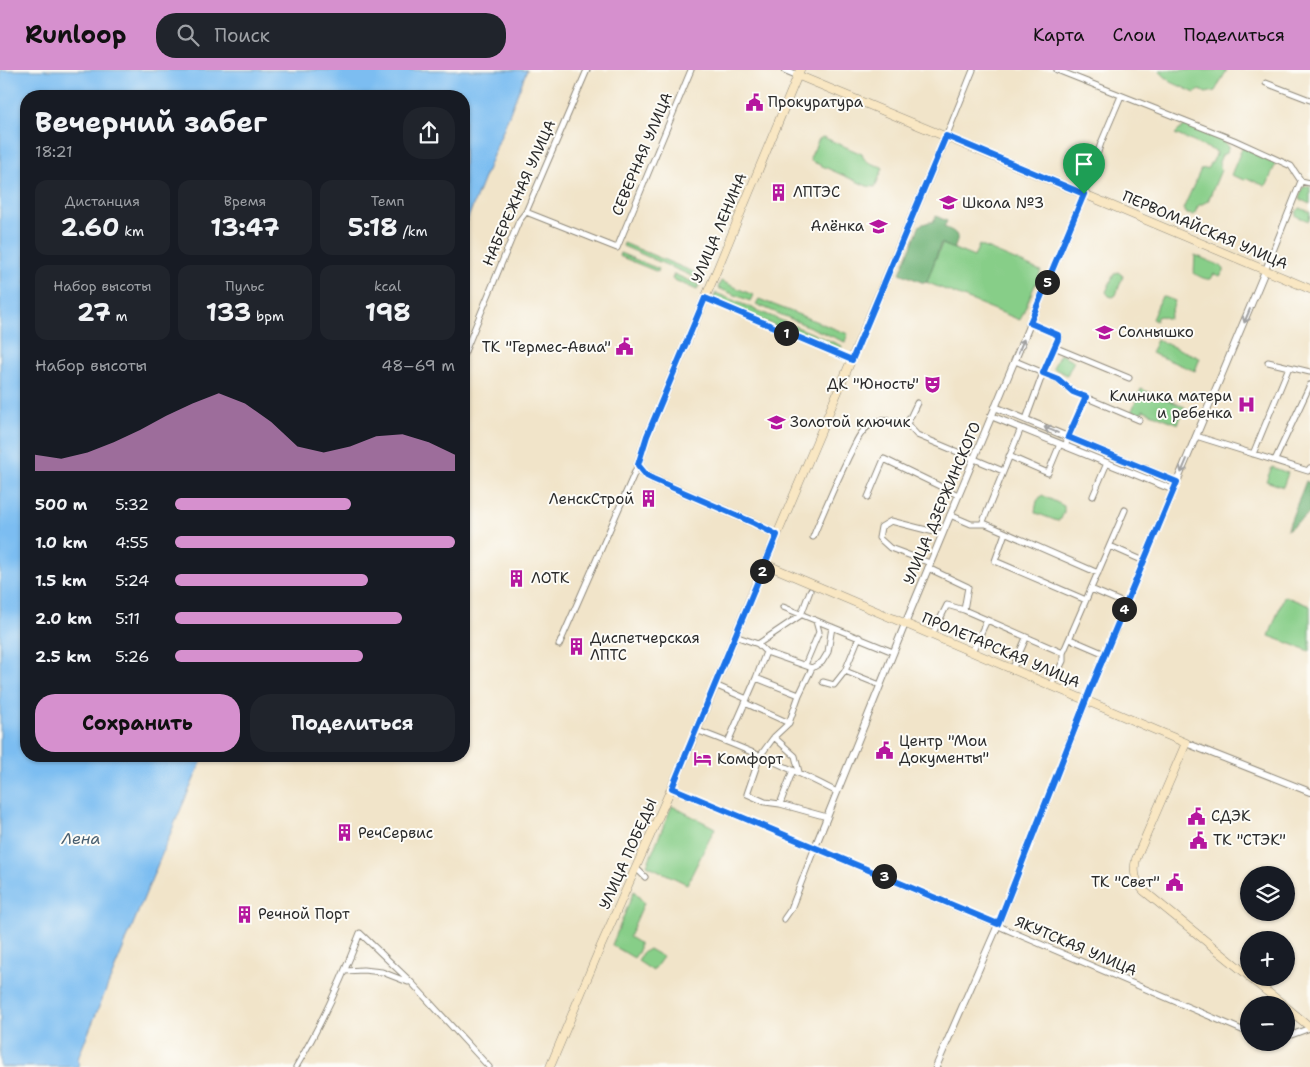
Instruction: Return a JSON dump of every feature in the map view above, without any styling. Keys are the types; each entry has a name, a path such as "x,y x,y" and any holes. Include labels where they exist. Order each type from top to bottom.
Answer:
{"main road":[{"name":"ПЕРВОМАЙСКАЯ УЛИЦА","path":"798,73 1310,289"},
{"name":"УЛИЦА ЛЕНИНА","path":"638,465 647,436 798,73"},
{"name":"УЛИЦА ПОБЕДЫ","path":"550,1067 672,788 946,136"},
{"path":"638,465 647,476 777,535"},
{"name":"ПРОЛЕТАРСКАЯ УЛИЦА","path":"765,564 1186,743"},
{"path":"1186,743 1136,859 1134,873 1144,891 1240,970"},
{"path":"1260,986 1273,996"},
{"path":"1295,1014 1310,1027"}],"street":[{"name":"НАБЕРЕЖНАЯ УЛИЦА","path":"470,339 519,221 526,212 587,70"},
{"name":"СЕВЕРНАЯ УЛИЦА","path":"526,212 617,248 691,70"},
{"name":"ПЕРВОМАЙСКАЯ УЛИЦА","path":"785,70 798,73"},
{"name":"УЛИЦА ПОБЕДЫ","path":"946,136 973,70"},
{"path":"1057,70 1234,140 1291,166 1301,181 1310,184"},
{"path":"1266,83 1310,100"},
{"name":"УЛИЦА ДЗЕРЖИНСКОГО","path":"784,919 791,909 893,652 1084,194 1101,142 1121,96"},
{"path":"936,1067 998,924 1085,701 1266,271 1301,181"},
{"path":"705,298 852,360"},
{"path":"1026,419 1058,339 1058,335 1030,323"},
{"path":"1054,347 1129,378"},
{"path":"1015,361 1058,379 1073,392 1139,420"},
{"path":"1268,362 1310,372"},
{"path":"1253,454 1289,367"},
{"path":"1275,460 1310,385"},
{"path":"1009,456 1048,473 1068,437 1086,397"},
{"path":"908,424 917,403"},
{"path":"995,407 1177,482"},
{"path":"992,416 1174,490"},
{"path":"813,538 839,476 862,432 871,424 881,420 894,420 908,424 917,435 1003,472"},
{"path":"982,524 1021,428"},
{"path":"1196,436 1308,471 1310,468"},
{"path":"868,497 884,459 958,495"},
{"path":"1093,496 1107,463"},
{"name":"УЛИЦА ЛЕНИНА","path":"559,645 638,465"},
{"path":"1051,686 1125,510"},
{"path":"950,515 971,524 986,524 1098,573"},
{"path":"942,534 890,521 882,527 879,538 890,548 968,586 964,610"},
{"path":"1005,533 994,561 1086,600"},
{"path":"1110,546 1144,561"},
{"path":"1091,589 1126,604"},
{"path":"758,644 801,615 810,591"},
{"path":"932,635 947,605 964,610 1064,653"},
{"path":"783,607 893,652"},
{"path":"972,652 987,620"},
{"path":"805,665 820,632 816,621"},
{"path":"827,817 780,804 765,802 747,794 760,756 774,737 789,723 812,668 822,662 828,652 832,627"},
{"path":"735,636 758,644 766,652 812,668"},
{"path":"823,682 834,685 845,671 859,638"},
{"path":"1012,670 1026,638"},
{"path":"1070,639 1105,654"},
{"path":"728,742 766,652"},
{"path":"845,671 880,685"},
{"path":"756,678 799,696"},
{"path":"715,684 789,723"},
{"path":"696,730 799,772 837,792"},
{"path":"774,737 795,756 799,772"},
{"name":"ПРОЛЕТАРСКАЯ УЛИЦА","path":"1186,743 1310,792"},
{"path":"780,804 793,770"},
{"name":"ЯКУТСКАЯ УЛИЦА","path":"672,788 998,924 1003,928 1240,1029"},
{"path":"636,868 645,877"},
{"path":"296,1067 345,971 360,933 412,983 489,1067"},
{"path":"345,971 382,972 412,983"},
{"path":"1295,1033 1310,1027"}],"green space":[{"path":"1159,70 1227,70 1215,91 1206,93 1200,90 1195,93 1171,82"},
{"path":"1185,125 1221,139 1228,147 1219,162 1221,170 1208,201 1198,206 1194,215 1187,214 1183,209 1201,169 1208,168 1217,152 1175,134"},
{"path":"823,137 862,154 867,161 882,167 875,187 867,186 811,161 810,158 819,139"},
{"path":"1243,146 1273,160 1275,165 1265,186 1247,178 1245,180 1231,175"},
{"path":"1310,186 1310,204 1299,199 1303,187"},
{"path":"1300,208 1310,212 1309,221 1296,216 1296,212"},
{"path":"936,216 947,221 944,227 955,233 957,240 954,249 941,243 927,282 924,283 900,273 920,225 933,222"},
{"path":"624,243 703,276 701,280 623,246"},
{"path":"942,244 974,257 979,245 1041,271 1020,320 926,282"},
{"path":"620,253 659,269 658,272 619,256"},
{"path":"1195,255 1221,266 1224,271 1220,276 1214,274 1211,279 1206,279 1194,273"},
{"path":"1118,272 1123,276 1116,295 1113,297 1109,296 1106,292 1114,274"},
{"path":"674,274 699,285 697,290 672,279"},
{"path":"721,281 753,295 750,301 718,288"},
{"path":"716,293 842,346 839,353 713,299"},
{"path":"1162,296 1175,301 1169,319 1161,316 1157,317 1156,321 1152,319"},
{"path":"759,299 848,334 845,342 756,304"},
{"path":"1157,340 1200,358 1195,371 1151,353"},
{"path":"1060,354 1074,361 1067,375 1053,368"},
{"path":"1141,389 1185,407 1178,424 1143,410 1141,415 1131,413"},
{"path":"1272,467 1288,473 1283,487 1266,481"},
{"path":"1306,481 1310,483 1310,513 1287,530"},
{"path":"1042,495 1064,506 1061,519 1057,521 1036,513 1037,501"},
{"path":"1284,596 1310,606 1310,651 1269,636"},
{"path":"672,806 715,828 687,884 647,865"},
{"path":"634,891 644,903 629,937 639,943 639,951 634,958 612,945"},
{"path":"649,949 663,957 653,971 638,961 642,953"}],"water":[{"name":"Лена","path":"0,70 527,70 470,213 470,90 20,90 20,762 201,762 80,1053 78,1059 79,1067 0,1067"}],"place":[{"name":"Прокуратура","path":"754,102"},
{"name":"ЛПТЭС","path":"779,192"},
{"name":"Школа №3","path":"948,203"},
{"name":"Алёнка","path":"878,226"},
{"name":"Солнышко","path":"1104,332"},
{"name":"ТК \"Гермес-Авиа\"","path":"625,347"},
{"name":"ДК \"Юность\"","path":"933,384"},
{"name":"Клиника матери и ребенка","path":"1246,405"},
{"name":"Золотой ключик","path":"776,422"},
{"name":"ЛенскСтрой","path":"648,499"},
{"name":"ЛОТК","path":"517,578"},
{"name":"Диспетчерская ЛПТС","path":"576,647"},
{"name":"Центр \"Мои Документы\"","path":"885,750"},
{"name":"Комфорт","path":"703,759"},
{"name":"СДЭК","path":"1197,816"},
{"name":"РечСервис","path":"344,833"},
{"name":"ТК \"СТЭК\"","path":"1199,840"},
{"name":"ТК \"Свет\"","path":"1174,882"},
{"name":"Речной Порт","path":"244,914"}],"route":[{"path":"946,136 1084,194 1030,323 1058,335 1043,373 1058,379 1073,392 1086,397 1068,437 1177,482 1090,690 998,924 672,788 777,535 647,476 638,465 647,436 705,298 852,360 946,136"}]}
